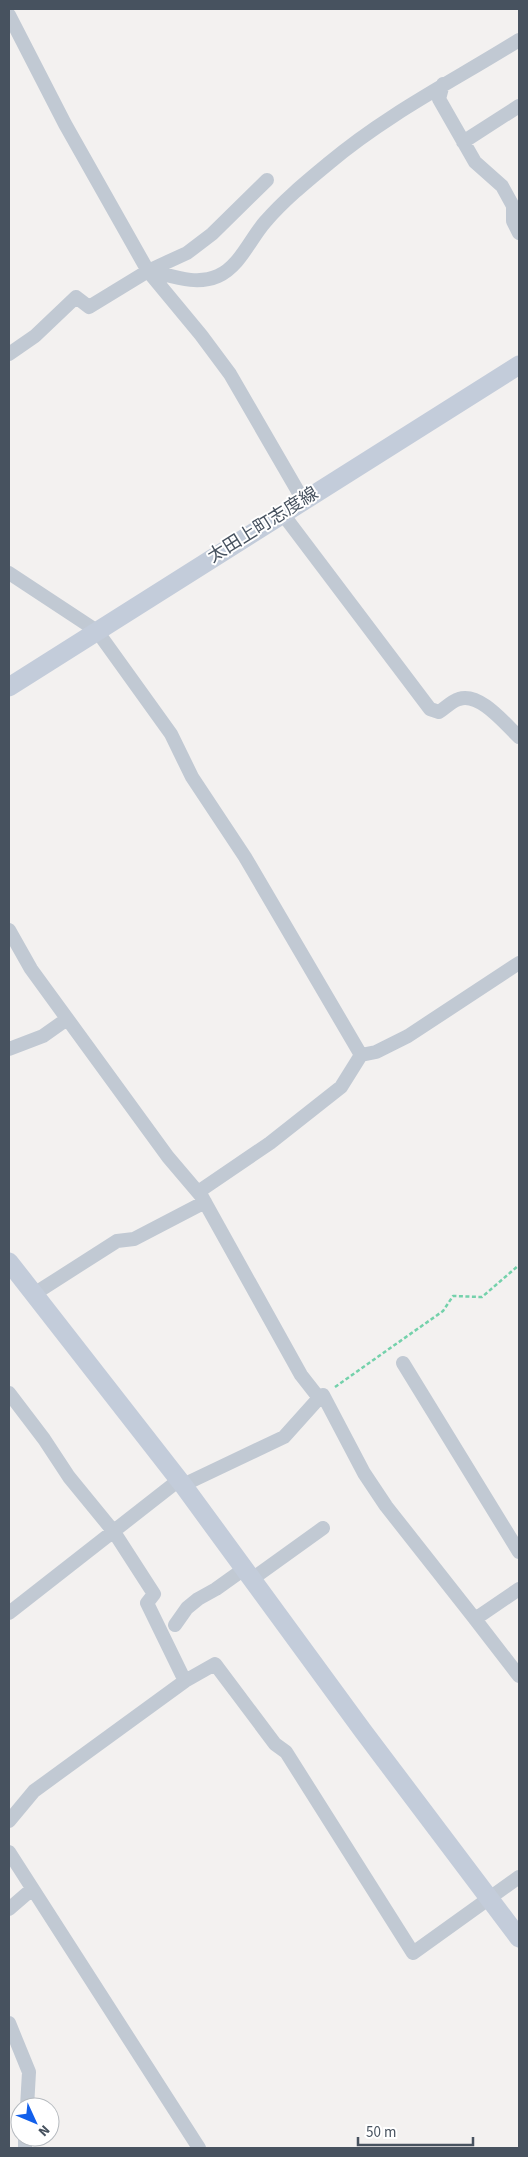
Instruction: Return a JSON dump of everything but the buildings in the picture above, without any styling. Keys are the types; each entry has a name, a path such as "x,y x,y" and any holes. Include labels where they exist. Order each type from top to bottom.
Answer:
{"street":[{"path":"9,15 65,124 148,271 201,335 230,374 304,500"},
{"path":"163,274 201,281 219,276 234,264 263,224 287,199 330,162 358,140 443,84 470,71 519,40"},
{"path":"443,84 439,99 475,162 502,186 513,206 513,222 519,233"},
{"path":"463,142 519,106"},
{"path":"9,354 34,336 76,297 89,307 148,271 187,253 206,239 267,180"},
{"name":"太田上町志度線","path":"9,687 519,365"},
{"path":"282,514 430,709 439,712 458,699 468,698 480,701 519,737"},
{"path":"9,573 97,631 171,734 192,777 245,856 361,1054"},
{"path":"9,930 31,969 168,1157 201,1197 301,1375 319,1398 284,1437 181,1483 9,1613"},
{"path":"361,1054 376,1052 408,1036 519,963"},
{"path":"9,1049 43,1036 67,1019"},
{"path":"34,1294 117,1241 134,1239 201,1197 341,1087 361,1054"},
{"path":"9,1262 181,1483 519,1938"},
{"path":"403,1363 519,1552"},
{"path":"9,1393 44,1439 68,1477 114,1532 154,1594 147,1603 185,1681"},
{"path":"323,1395 370,1481 519,1676"},
{"path":"175,1625 187,1608 198,1599 248,1574 323,1528"},
{"path":"475,1619 519,1589"},
{"path":"9,1821 34,1791 185,1681 215,1664 275,1744 286,1752 412,1952 519,1877"},
{"path":"9,1852 31,1890 199,2148"},
{"path":"9,1909 31,1890"},
{"path":"9,2024 29,2072 28,2097"}],"path":[{"path":"323,1395 443,1311 454,1296 482,1297 519,1265"}]}
